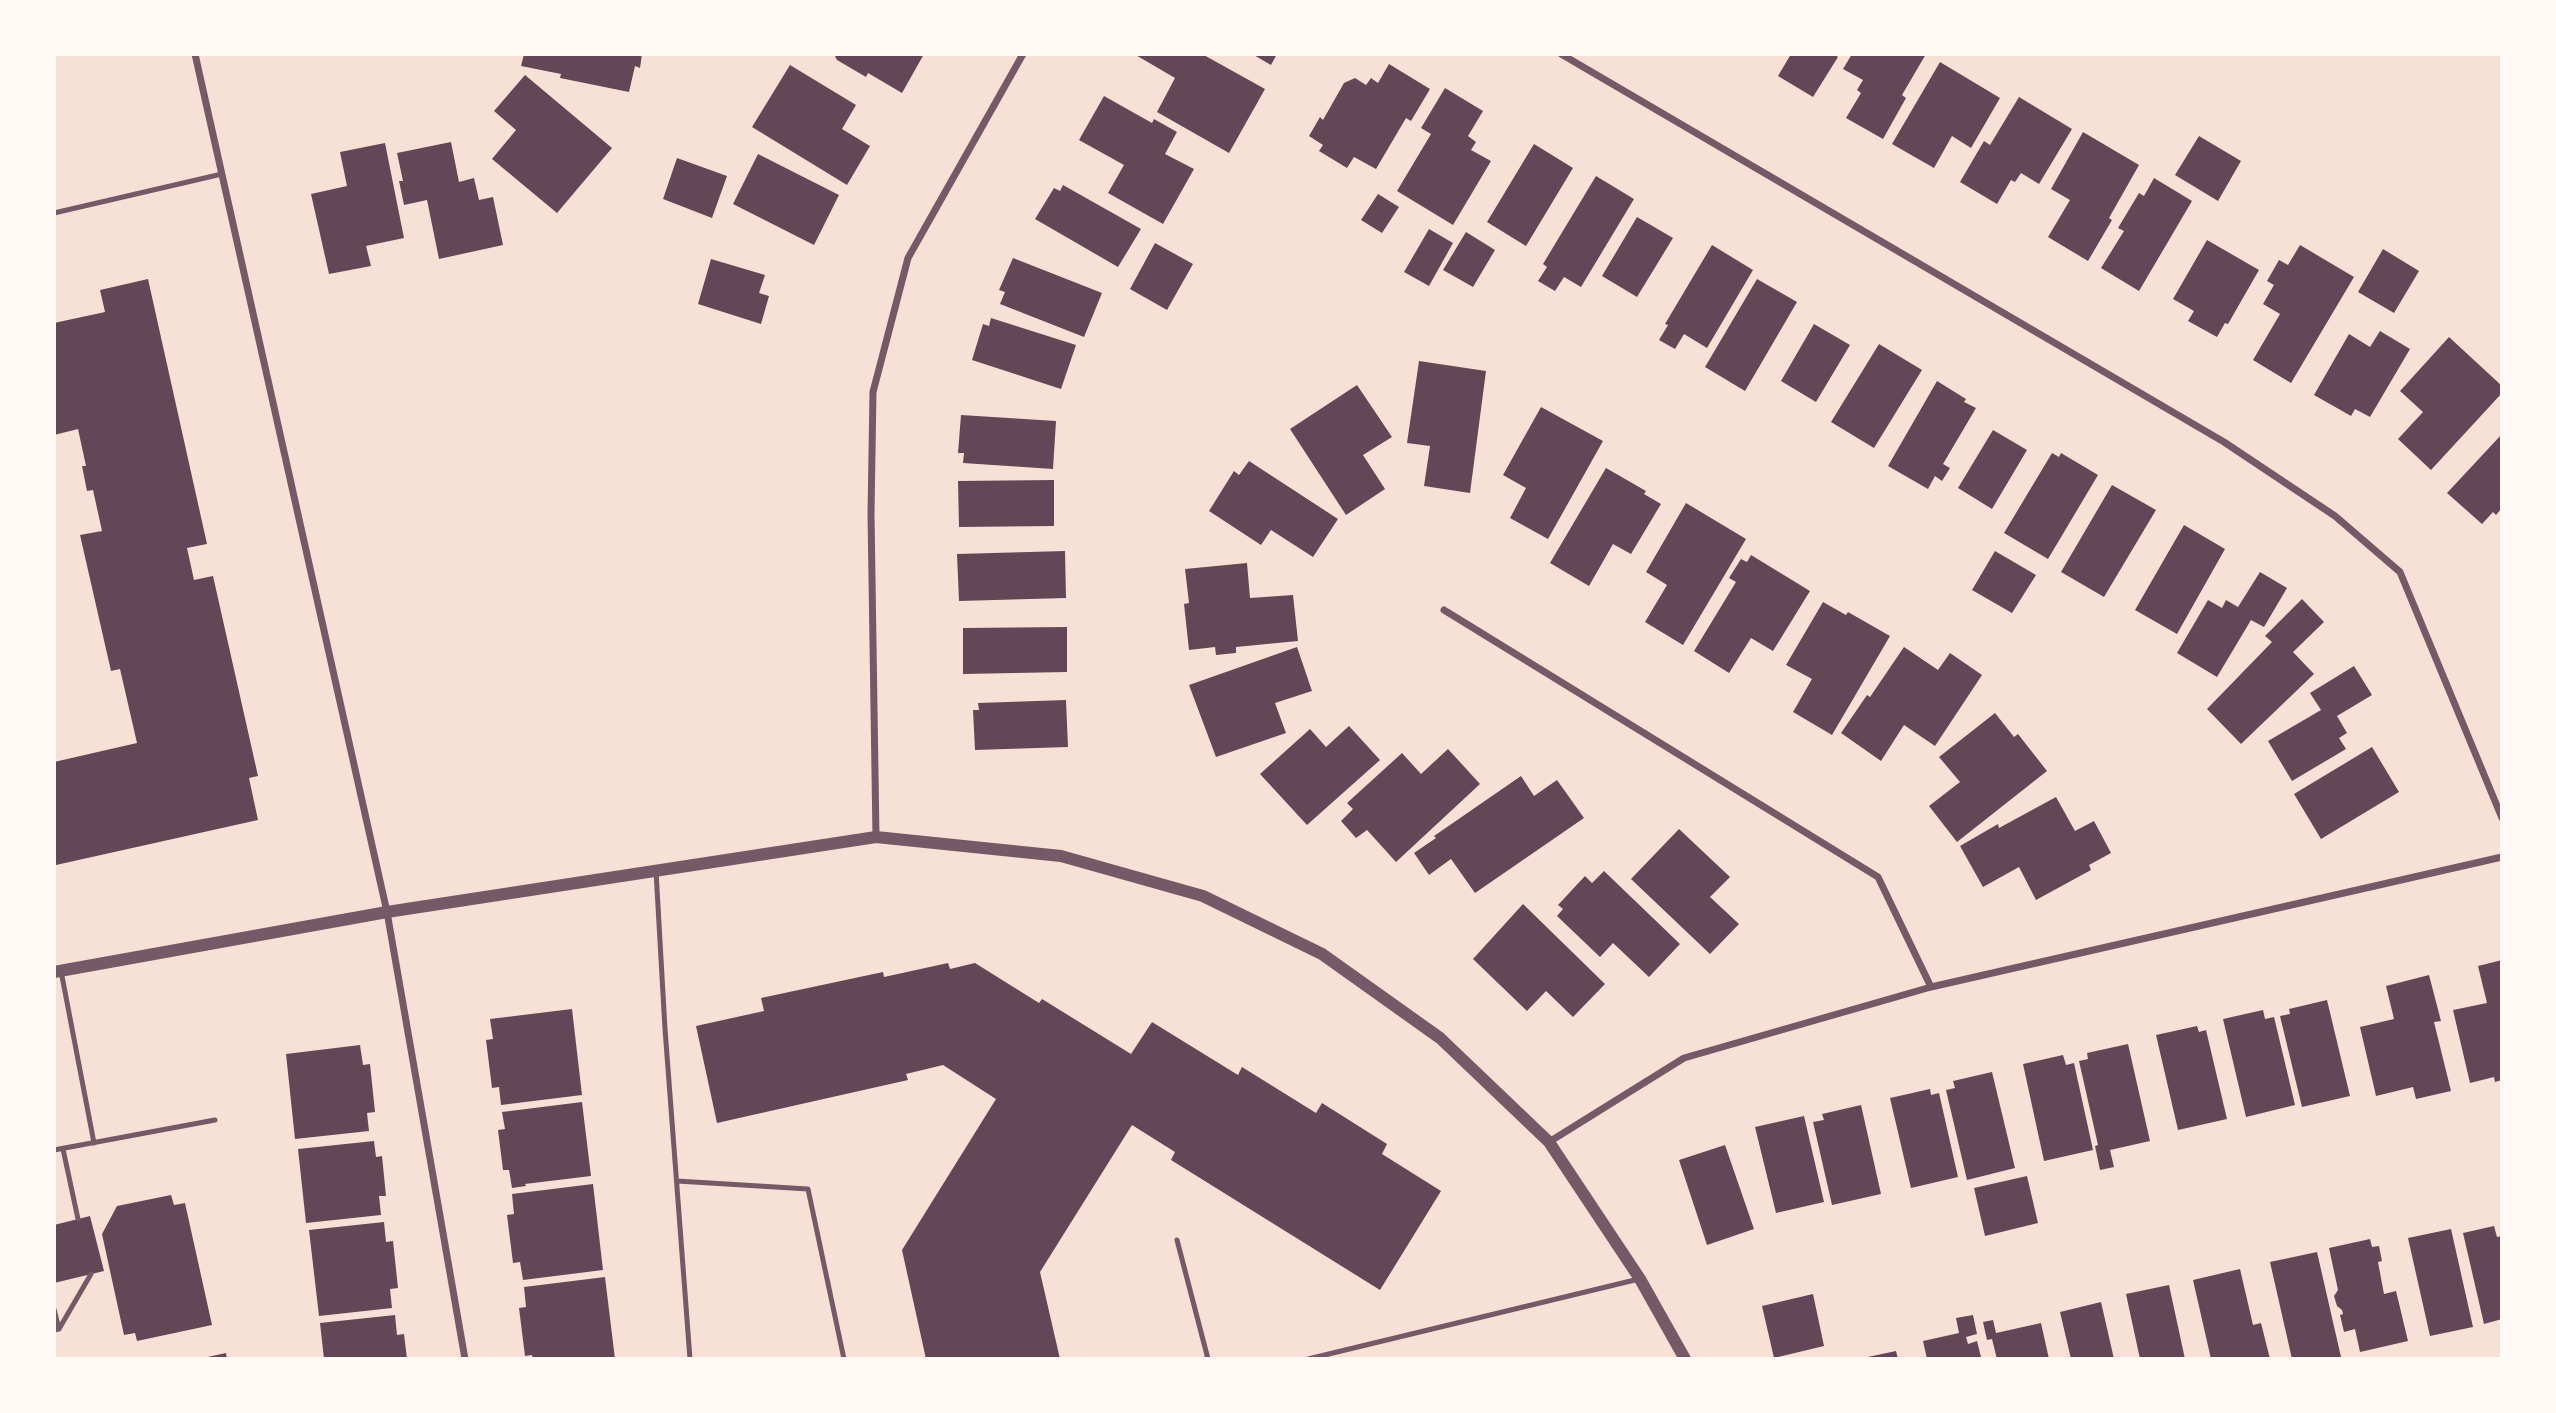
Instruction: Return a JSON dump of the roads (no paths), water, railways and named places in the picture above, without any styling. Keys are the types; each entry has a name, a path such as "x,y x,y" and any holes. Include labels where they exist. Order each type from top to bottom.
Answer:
{"street":[{"path":"195,54 387,912 465,1359"},
{"path":"876,837 871,514 873,392 908,258 1023,54"},
{"path":"1560,54 2224,442 2335,516 2400,572 2502,818"},
{"path":"1444,610 1878,877 1931,987"},
{"path":"57,971 387,912 876,837 1061,856 1203,896 1322,954 1440,1038 1549,1142 1640,1279 1685,1359"},
{"path":"1549,1142 1684,1058 1931,987 2502,857"}],"lane":[{"path":"54,213 222,174"},
{"path":"656,871 690,1359"},
{"path":"57,971 94,1143"},
{"path":"54,1150 215,1121"},
{"path":"63,1149 78,1219"},
{"path":"677,1181 808,1189 844,1359"},
{"path":"1177,1240 1209,1359"},
{"path":"57,1330 91,1274"},
{"path":"1308,1359 1640,1279"},
{"path":"54,1309 57,1330"}]}
